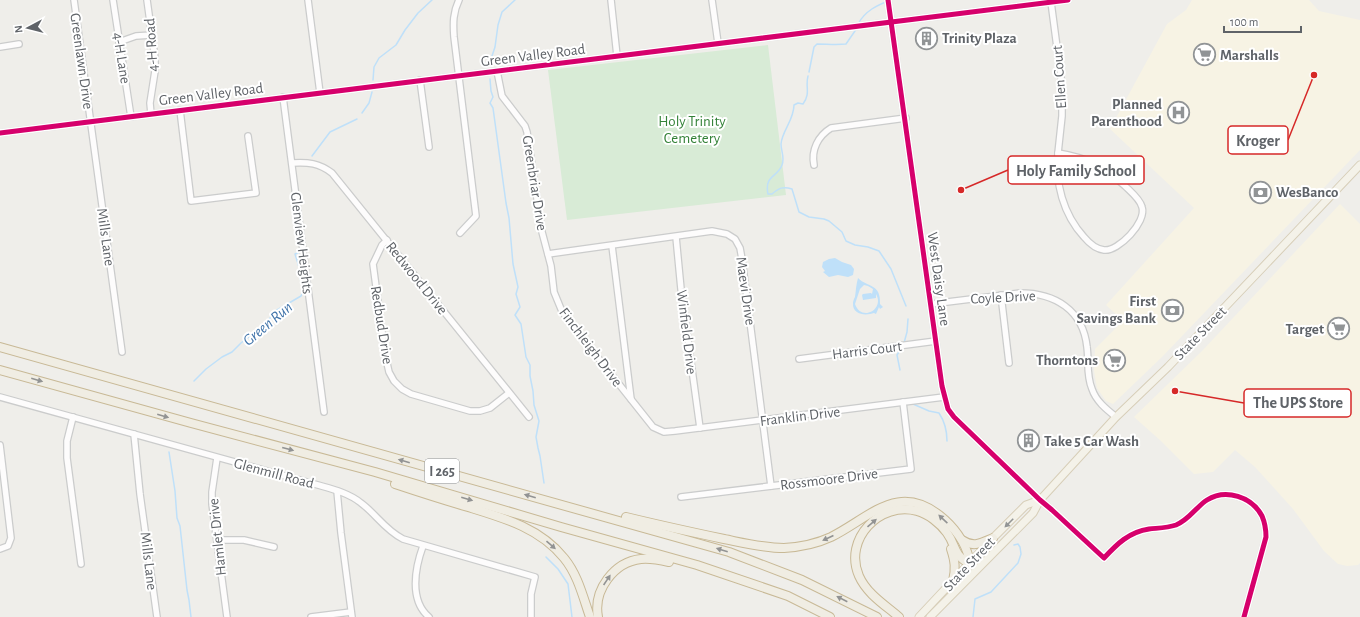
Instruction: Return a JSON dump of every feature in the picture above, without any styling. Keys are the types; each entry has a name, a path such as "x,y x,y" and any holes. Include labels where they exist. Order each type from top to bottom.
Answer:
{"highway":[{"name":"I 265","path":"0,348 700,543 765,565 821,588 877,617"},
{"name":"I 265","path":"0,370 332,461 697,565 788,596 830,617"},
{"path":"332,461 412,490 506,519 533,531 555,548 572,570 578,582 590,617"},
{"path":"554,503 610,513 664,526 770,547 796,547 820,542 840,532 877,508 896,502 906,502 924,506 940,516 963,540 970,544 978,544 993,538"},
{"path":"896,615 870,592 859,574 856,555 860,536 872,521 889,512 898,510 908,510 926,515 941,526 946,532 960,558 970,564"},
{"path":"941,526 955,561 953,581"},
{"path":"953,529 969,554 970,564"},
{"path":"598,617 600,591 605,582 620,566 630,562 641,559 652,559 728,575"}],"main road":[{"name":"State Street","path":"930,617 1033,512 1040,500 1116,417 1172,363 1360,165"},
{"name":"State Street","path":"919,617 1026,505 1040,500"},
{"path":"970,564 976,570"}],"street":[{"name":"Greenlawn Drive","path":"74,0 90,122"},
{"name":"4-H Lane","path":"113,0 131,117"},
{"name":"4-H Road","path":"147,0 155,58 155,71 150,93 151,114"},
{"path":"308,0 320,93"},
{"path":"459,0 455,8 453,21 476,216 460,233"},
{"path":"611,0 618,56"},
{"path":"712,0 718,43"},
{"name":"West Daisy Lane","path":"888,0 906,118 944,397 948,409 954,417 1040,500 1104,558 1130,534 1140,531 1162,529 1177,524 1186,519 1207,500 1214,496 1230,494 1247,500 1253,504 1263,517 1266,537 1244,617"},
{"name":"Green Valley Road","path":"0,133 1068,0"},
{"name":"Ellen Court","path":"1051,2 1062,85 1062,116 1058,153 1059,185 1066,212 1073,223 1094,247 1104,250 1113,249 1126,238 1141,221 1143,211 1140,202 1117,179 1100,166 1079,157 1058,153"},
{"path":"120,42 136,36 152,34"},
{"path":"0,46 19,44"},
{"name":"Greenbriar Drive","path":"497,71 502,96 525,126 527,132 542,232 548,254"},
{"path":"420,80 429,147"},
{"name":"Glenview Heights","path":"283,97 324,412"},
{"path":"180,110 191,201 256,192 248,136"},
{"path":"814,165 812,157 814,149 822,135 831,128 906,118"},
{"name":"Mills Lane","path":"90,122 122,352"},
{"name":"Redwood Drive","path":"292,163 314,163 332,173 529,417"},
{"name":"Maevi Drive","path":"548,254 702,232 718,232 731,236 738,244 742,259 771,486"},
{"name":"Winfield Drive","path":"676,236 700,428"},
{"name":"Redbud Drive","path":"387,240 382,245 372,264 385,354 389,372 394,381 402,389 411,394 470,411 485,410 509,393"},
{"path":"612,246 631,399"},
{"name":"Finchleigh Drive","path":"548,254 554,292 561,309 568,320 656,429"},
{"name":"Coyle Drive","path":"931,304 1001,295 1034,293 1052,298 1068,308 1078,321 1085,335 1088,373 1091,389 1098,401 1116,417"},
{"path":"1001,295 1009,363"},
{"name":"Harris Court","path":"799,358 936,341"},
{"name":"Glenmill Road","path":"0,397 337,491 361,502 384,527 396,536 409,542 534,577 531,594 531,617"},
{"name":"Franklin Drive","path":"656,429 664,432 944,397"},
{"name":"Rossmoore Drive","path":"681,497 911,469 903,402"},
{"path":"73,417 66,441 81,564"},
{"name":"Mills Lane","path":"134,434 140,494 157,617"},
{"path":"0,445 11,538 8,546 0,549"},
{"name":"Hamlet Drive","path":"217,458 212,492 227,617"},
{"path":"311,617 352,614 337,491"},
{"path":"217,540 244,540 274,547"},
{"path":"423,546 416,571 417,595 421,607 429,617"}],"shaded area":[{"path":"1192,0 1309,0 1319,11 1360,20 1360,150 1162,357 1113,404 1106,401 1097,388 1094,371 1095,349 1123,321 1106,305 1194,208 1110,129 1167,24 1186,10"},
{"path":"1340,204 1360,224 1360,563 1358,565 1347,566 1338,564 1324,551 1293,509 1255,467 1235,450 1213,472 1194,474 1134,417 1202,351"}],"green space":[{"name":"Holy Trinity Cemetery","path":"768,45 786,195 567,220 548,70"}],"water":[{"path":"835,258 851,265 854,269 853,275 848,277 838,275 829,277 823,272 825,271 822,267 823,262"},
{"path":"858,278 876,289 878,292 880,304 883,307 880,309 879,307 876,314 860,314 853,307","holes":["864,285 873,289 872,294 863,294 863,300 876,298 876,294 878,300 875,309 867,313 862,312 855,304 860,289"]}],"waterway":[{"name":"Green Run","path":"373,80 374,67 379,58 396,45 418,13 432,0"},
{"path":"489,65 495,47 498,25 502,12 515,0"},
{"path":"858,24 864,15 872,9 891,0"},
{"path":"809,72 814,47 817,44 846,44 857,28"},
{"path":"808,76 807,97 803,104 798,103 794,105 792,116 783,135 781,144 783,162 780,169 768,183 768,194 772,194 781,188 792,189 799,212 809,217 829,221 842,232 846,241 855,245 868,247 879,251 891,269 906,306"},
{"path":"490,79 493,97 490,103 493,108 509,218 513,264 518,287 516,294 520,307 515,315 521,324 526,357 530,365 534,405 539,421 536,437 544,483"},
{"name":"Green Run","path":"362,113 369,103 372,92"},
{"name":"Green Run","path":"312,156 330,132 357,119"},
{"name":"Green Run","path":"194,381 206,369 222,357 232,352 264,325 277,310 301,296 304,289 295,254 300,252"},
{"path":"904,343 908,319"},
{"path":"900,370 897,355 901,349"},
{"path":"913,404 929,411 939,413 945,426 947,441"},
{"name":"Green Run","path":"169,452 191,617"},
{"path":"973,617 975,599 991,592 1018,563 1021,554 1020,547 1018,544 1014,545"},
{"path":"546,557 558,569 568,584 572,617"}],"cycle path":[{"path":"888,0 942,386 948,409 954,417 1040,500 1104,558 1119,543 1135,533 1181,523 1203,503 1214,496 1230,495 1245,499 1258,509 1262,516 1266,537 1244,617"},
{"path":"0,133 1068,0"}],"place":[{"name":"Trinity Plaza","path":"926,38"},
{"name":"Marshalls","path":"1205,55"},
{"name":"Kroger","path":"1314,75"},
{"name":"Planned Parenthood","path":"1178,113"},
{"name":"Holy Family School","path":"961,190"},
{"name":"WesBanco","path":"1260,192"},
{"name":"First Savings Bank","path":"1172,310"},
{"name":"Target","path":"1339,329"},
{"name":"Thorntons","path":"1114,360"},
{"name":"The UPS Store","path":"1175,391"},
{"name":"Take 5 Car Wash","path":"1029,441"}]}
